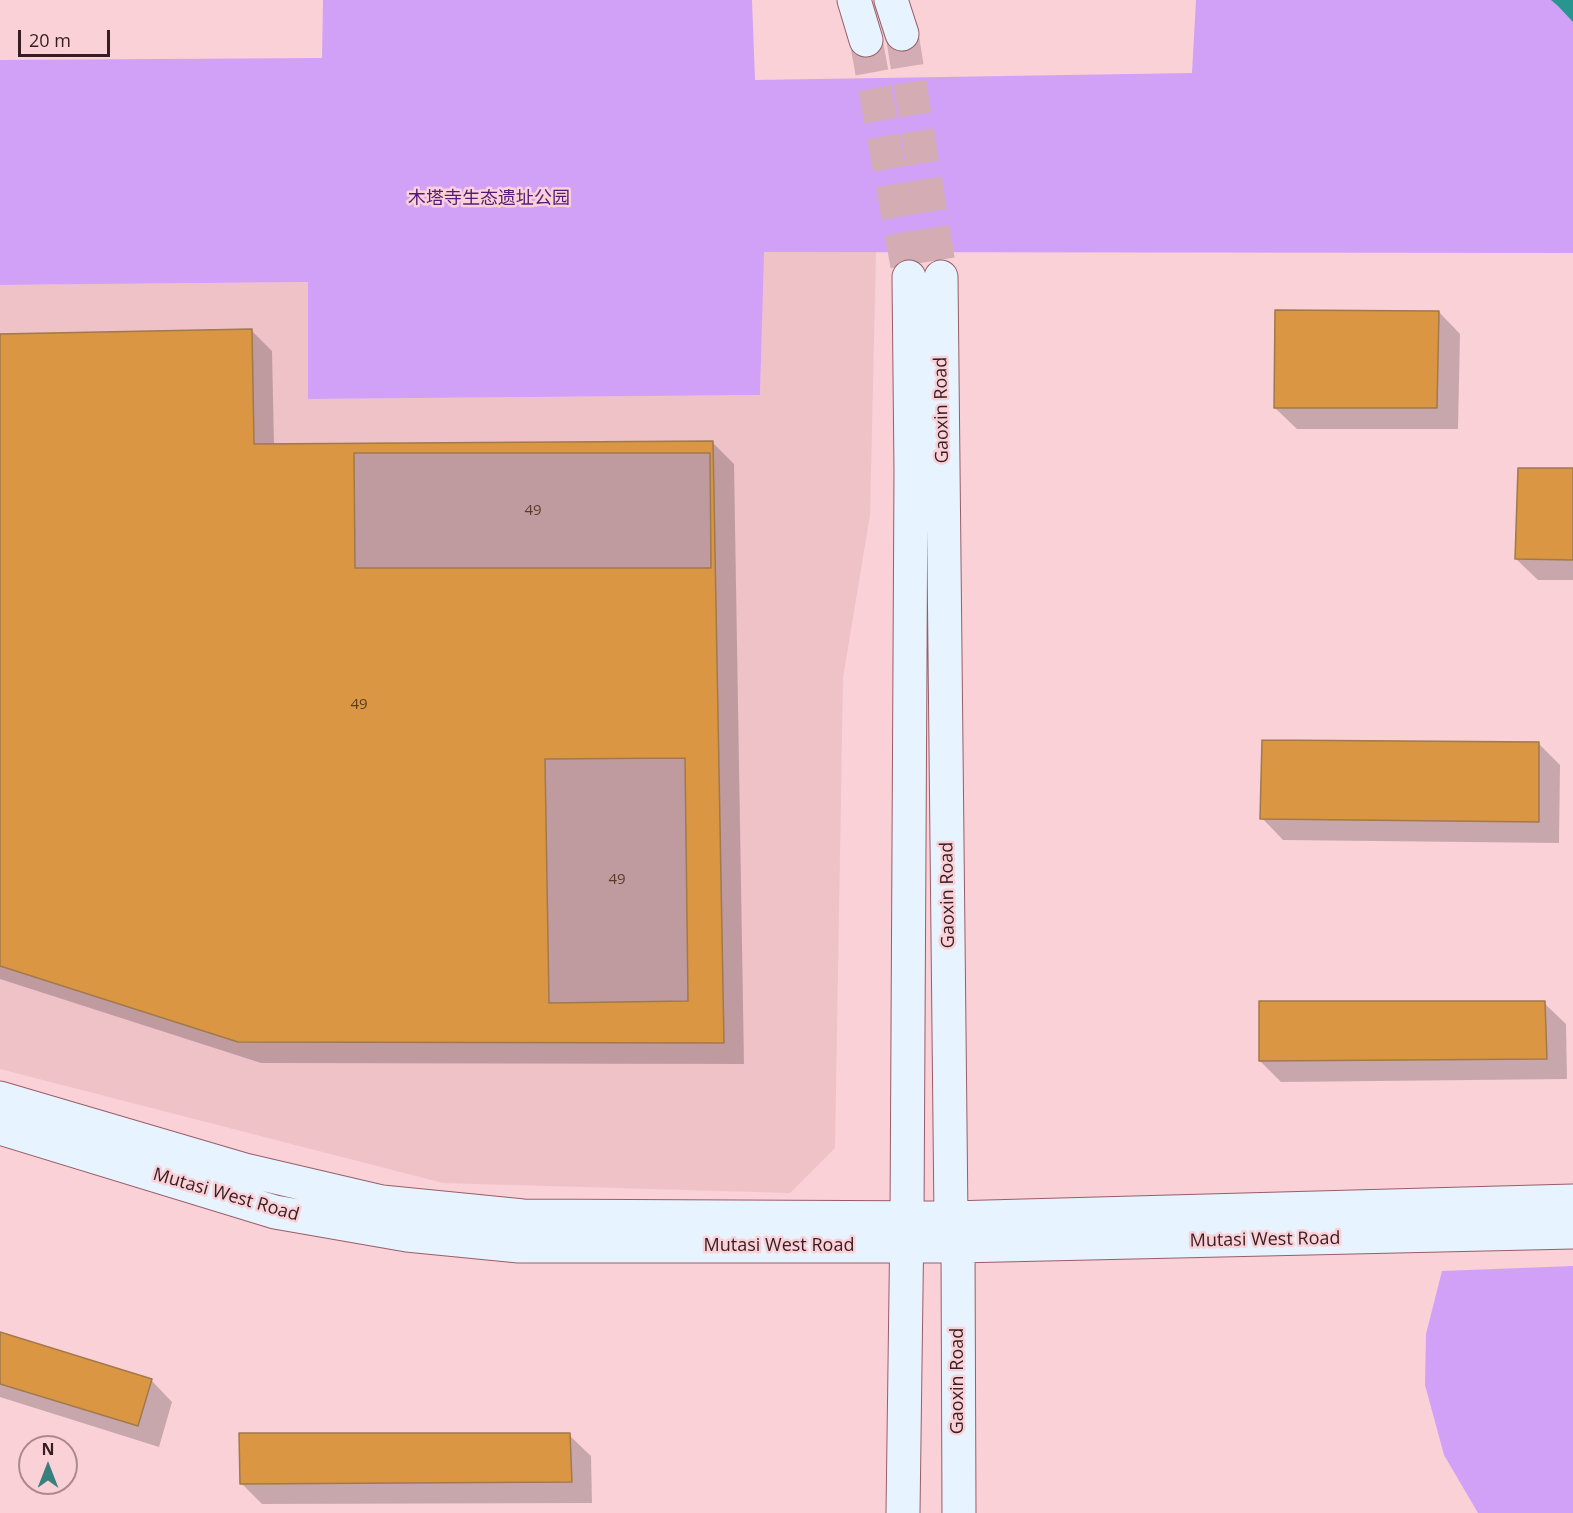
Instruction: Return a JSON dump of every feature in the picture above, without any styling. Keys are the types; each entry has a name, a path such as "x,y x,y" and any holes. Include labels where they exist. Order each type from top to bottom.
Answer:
{"street":[{"path":"854,0 866,40"},
{"path":"891,0 902,34"},
{"name":"Gaoxin Road","path":"903,1513 911,472 925,277 955,1232 959,1513"},
{"name":"Mutasi West Road","path":"0,1098 245,1170 382,1202 523,1216 955,1232 1573,1232"},
{"name":"Mutasi West Road","path":"0,1128 275,1212 407,1235 519,1246 906,1231"},
{"name":"Mutasi West Road","path":"955,1232 1573,1201"}],"shaded area":[{"path":"763,252 876,252 870,515 843,678 835,1148 790,1193 443,1183 0,1069 0,285 308,282 308,399 760,395"}],"green space":[{"name":"木塔寺生态遗址公园","path":"323,0 752,0 755,80 1192,73 1196,0 1573,0 1573,253 764,252 760,395 308,399 308,282 0,285 0,60 322,58"},
{"path":"1573,1266 1573,1513 1478,1513 1444,1455 1425,1385 1426,1334 1442,1271"}],"water":[{"path":"1551,0 1573,0 1573,22 1558,6"}],"building":[{"path":"1275,310 1439,311 1437,408 1274,408"},
{"path":"252,329 254,444 713,441 724,1043 238,1042 0,966 0,334"},
{"path":"354,453 710,453 711,568 355,568"},
{"path":"1518,468 1573,468 1573,560 1515,559"},
{"path":"1262,740 1539,742 1539,822 1260,819"},
{"path":"685,758 688,1001 549,1003 545,759"},
{"path":"1259,1001 1545,1001 1547,1059 1259,1061"},
{"path":"0,1332 152,1379 138,1426 0,1384"},
{"path":"239,1433 570,1433 572,1482 240,1484"}],"tunnel":[{"path":"902,34 941,277"},
{"path":"866,40 909,277"}]}
